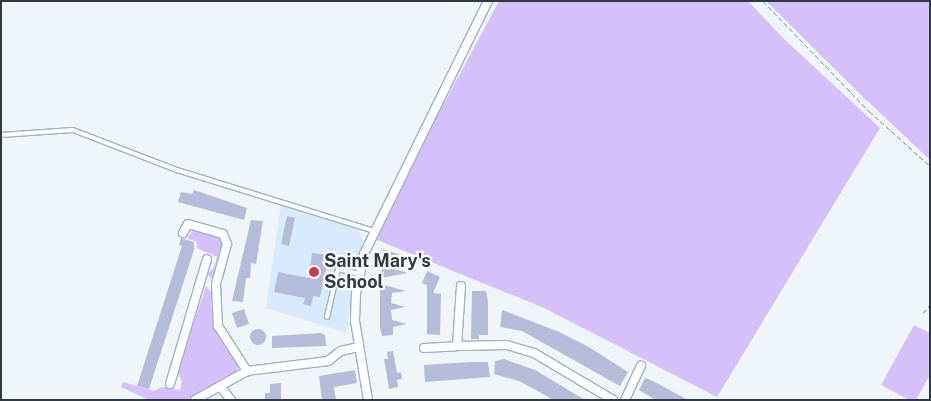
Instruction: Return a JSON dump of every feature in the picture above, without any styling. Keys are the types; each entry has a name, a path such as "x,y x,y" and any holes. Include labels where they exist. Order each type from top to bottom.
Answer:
{"street":[{"path":"368,400 355,321 359,274 374,231 488,1"},
{"path":"183,233 188,224 223,234 227,244 216,284 218,326 247,371"},
{"path":"170,384 207,258"},
{"path":"201,281 216,284"},
{"path":"457,346 461,286"},
{"path":"424,348 507,345 534,353 613,400"},
{"path":"195,400 247,371 328,361 341,351 358,347"},
{"path":"625,400 642,365"},
{"path":"220,386 230,400"}],"lane":[{"path":"1,135 73,130 177,170 374,231"},
{"path":"327,316 338,270 359,274"}],"path":[{"path":"763,1 869,111 930,166"},
{"path":"923,312 930,305"}],"shaded area":[{"path":"499,1 748,1 783,38 880,128 717,397 544,308 377,240 389,206"},
{"path":"766,1 930,1 930,160 861,95"},
{"name":"Saint Mary's School","path":"281,205 356,227 360,233 363,241 353,278 347,333 266,308"},
{"path":"194,229 220,237 223,242 212,279 207,274 214,268 217,257 197,248 197,242 187,238"},
{"path":"206,286 211,292 212,314 217,331 239,365 237,371 186,400 147,399 121,387 123,382 154,391 162,387 180,390 182,381 177,372"},
{"path":"914,325 930,333 930,375 916,400 909,400 881,385"}],"building":[{"path":"194,190 247,208 244,220 178,202 181,192 192,194"},
{"path":"287,216 295,218 289,246 281,244"},
{"path":"251,220 263,221 256,264 251,263 250,278 246,278 243,302 232,301"},
{"path":"181,238 194,242 194,250 149,389 137,386 182,246 179,245"},
{"path":"383,249 410,258 395,258 394,269 408,273 381,278"},
{"path":"312,253 340,256 339,265 327,264 320,297 313,296 311,306 303,304 305,298 274,292 278,272 309,278"},
{"path":"427,271 440,277 433,293 441,294 440,335 427,334 427,285 422,283"},
{"path":"380,284 406,291 392,293 391,303 405,307 391,310 392,320 407,324 393,327 393,335 382,336 380,327"},
{"path":"472,291 486,291 488,300 488,335 479,335 479,339 471,339"},
{"path":"244,309 249,324 237,328 232,313"},
{"path":"502,310 557,331 589,347 628,372 620,386 522,331 500,327"},
{"path":"258,329 264,331 266,337 264,343 258,345 252,343 250,337 252,331"},
{"path":"321,333 325,335 326,346 272,348 272,336"},
{"path":"393,351 397,373 401,372 402,379 397,380 398,387 389,389 384,359 388,359 387,352"},
{"path":"504,359 535,370 585,400 554,400 519,381 494,374 495,361"},
{"path":"488,362 490,377 425,382 424,365"},
{"path":"355,370 357,383 334,387 336,400 322,400 319,376"},
{"path":"645,378 688,400 656,400 639,390"},
{"path":"281,383 281,400 265,400 265,393 270,393 270,384"}],"place":[{"name":"Saint Mary's School","path":"314,272"}]}
